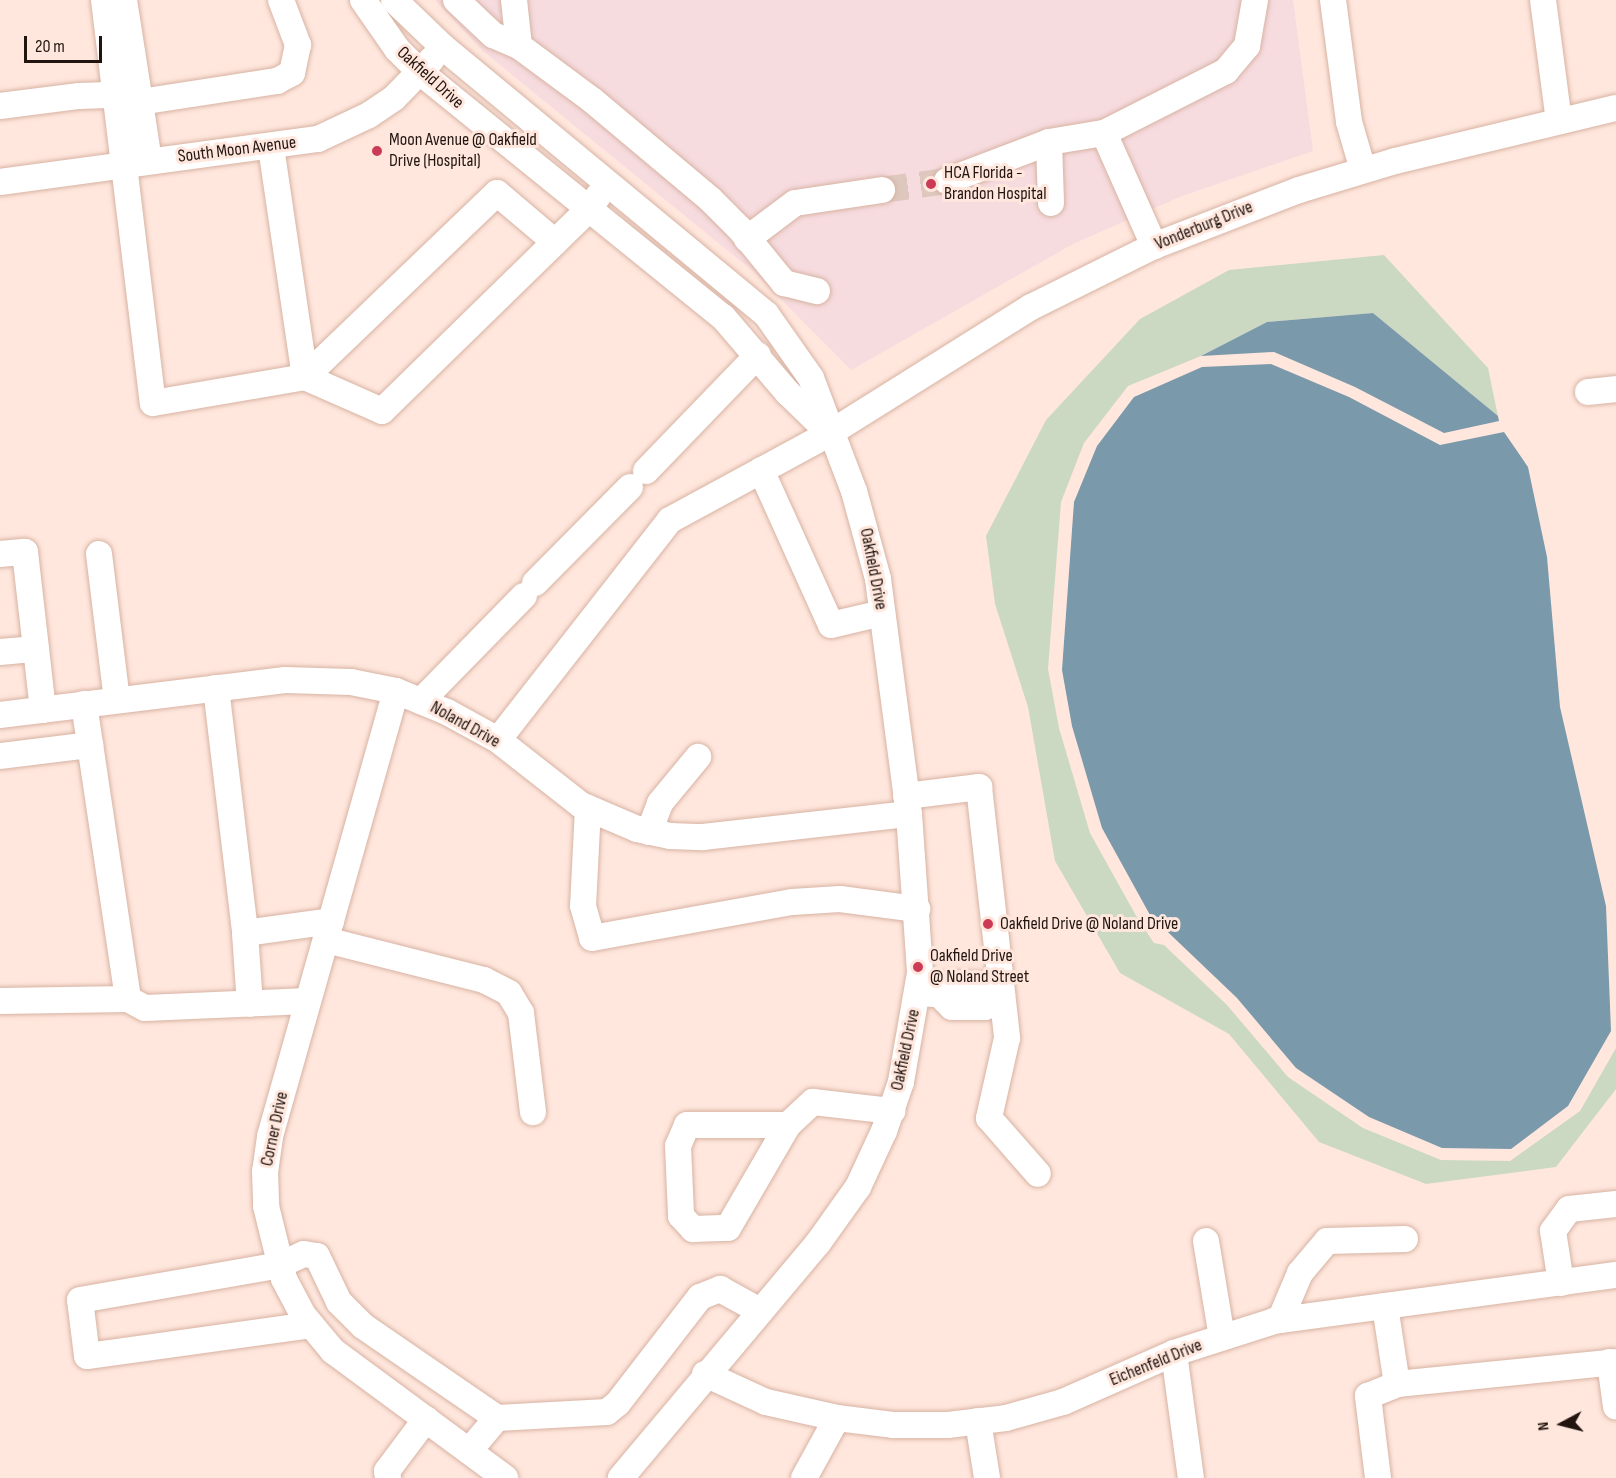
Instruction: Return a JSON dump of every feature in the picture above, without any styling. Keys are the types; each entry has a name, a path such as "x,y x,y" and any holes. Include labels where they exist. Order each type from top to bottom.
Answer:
{"street":[{"path":"104,0 122,165 153,403 305,377 382,411 590,208 606,183"},
{"path":"124,0 149,161"},
{"path":"140,102 277,81 292,73 298,45 281,0"},
{"name":"Oakfield Drive","path":"363,0 397,49 420,72 723,317 758,355 788,393 830,433"},
{"name":"Oakfield Drive","path":"394,0 443,47 766,314 811,378 867,533 882,613 908,805 917,909 928,993 914,1027 892,1111 858,1187 818,1243 705,1374 621,1478"},
{"path":"514,0 519,46"},
{"path":"946,181 1049,142 1104,133 1226,71 1247,46 1254,0"},
{"path":"1333,0 1349,122 1363,170"},
{"path":"1543,0 1559,121"},
{"path":"458,1 494,35 519,46 710,199 784,283 817,291"},
{"name":"South Moon Avenue","path":"0,182 271,147 345,129 394,98 443,47"},
{"path":"0,106 79,96 116,95"},
{"name":"Vonderburg Drive","path":"498,740 670,520 830,433 1031,308 1154,246 1238,212 1363,170 1616,108"},
{"path":"1104,133 1154,246"},
{"path":"1049,142 1051,203"},
{"path":"271,147 305,377"},
{"path":"747,239 795,203 882,190"},
{"path":"305,377 497,193 555,242"},
{"path":"421,701 758,355"},
{"path":"1588,392 1616,389"},
{"path":"761,470 831,626 882,613"},
{"path":"0,554 25,552 43,710"},
{"path":"99,554 117,700"},
{"path":"0,652 36,649"},
{"name":"Noland Drive","path":"0,715 285,680 351,682 396,691 421,701 498,740 588,808 610,820 649,831 703,837 908,805 979,787 1002,995"},
{"path":"216,688 245,933 250,1004"},
{"name":"Corner Drive","path":"396,691 270,1137 265,1171 266,1206 284,1279 311,1325 333,1351 505,1478"},
{"path":"84,704 128,999"},
{"path":"0,756 90,745"},
{"path":"649,831 660,803 698,757"},
{"path":"588,808 583,906 592,938 792,902 840,899 917,909"},
{"path":"245,933 329,931 484,980 509,993 521,1013 533,1112"},
{"path":"928,993 952,1007 985,1007 1002,995 1007,1038 989,1118 1038,1174"},
{"path":"0,1001 128,999 145,1008 308,1001"},
{"path":"788,1125 687,1125 678,1146 681,1216 693,1228 728,1228 788,1125 813,1102 892,1111"},
{"path":"1561,1283 1553,1231 1569,1209 1616,1204"},
{"path":"1280,1320 1300,1273 1327,1240 1405,1239"},
{"path":"1206,1241 1222,1338"},
{"path":"311,1325 87,1356 80,1300 280,1264 304,1254 317,1256 326,1270 339,1302 363,1326 497,1418 607,1412 618,1403 700,1297 720,1289 760,1311"},
{"name":"Eichenfeld Drive","path":"705,1374 766,1402 837,1418 893,1425 978,1421 1063,1402 1174,1353 1280,1320 1616,1275"},
{"path":"1385,1306 1397,1384"},
{"path":"1174,1353 1191,1478"},
{"path":"1378,1478 1368,1396 1397,1384 1613,1362 1616,1407"},
{"path":"469,1451 497,1418"},
{"path":"815,1472 837,1418"},
{"path":"388,1478 387,1472 426,1419"},
{"path":"978,1421 987,1478"}],"shaded area":[{"name":"HCA Florida - Brandon Hospital","path":"435,0 1293,0 1313,151 1182,196 1073,244 851,370 754,272 483,51"}],"green space":[{"path":"1384,255 1488,368 1498,416 1373,313 1267,322 1201,356 1128,386 1084,443 1061,502 1048,669 1059,728 1090,833 1139,921 1154,943 1164,945 1227,1005 1288,1077 1363,1128 1441,1160 1510,1161 1580,1111 1616,1048 1616,1089 1556,1167 1426,1184 1319,1142 1229,1034 1120,973 1055,861 1028,707 995,604 986,536 1046,420 1140,319 1229,270"}],"water":[{"path":"1373,313 1498,416 1499,421 1444,433 1355,387 1274,352 1201,356 1267,322"},
{"path":"1271,364 1349,397 1440,445 1504,432 1528,467 1547,557 1560,707 1606,906 1611,1031 1568,1106 1511,1149 1442,1148 1369,1117 1296,1068 1237,998 1150,915 1102,828 1072,726 1062,670 1074,502 1097,446 1134,397 1202,367"}],"tunnel":[{"path":"882,190 947,181"}],"place":[{"name":"Moon Avenue @ Oakfield Drive (Hospital)","path":"377,151"},
{"name":"HCA Florida - Brandon Hospital","path":"931,184"},
{"name":"Oakfield Drive @ Noland Drive","path":"988,924"},
{"name":"Oakfield Drive @ Noland Street","path":"918,967"}]}
